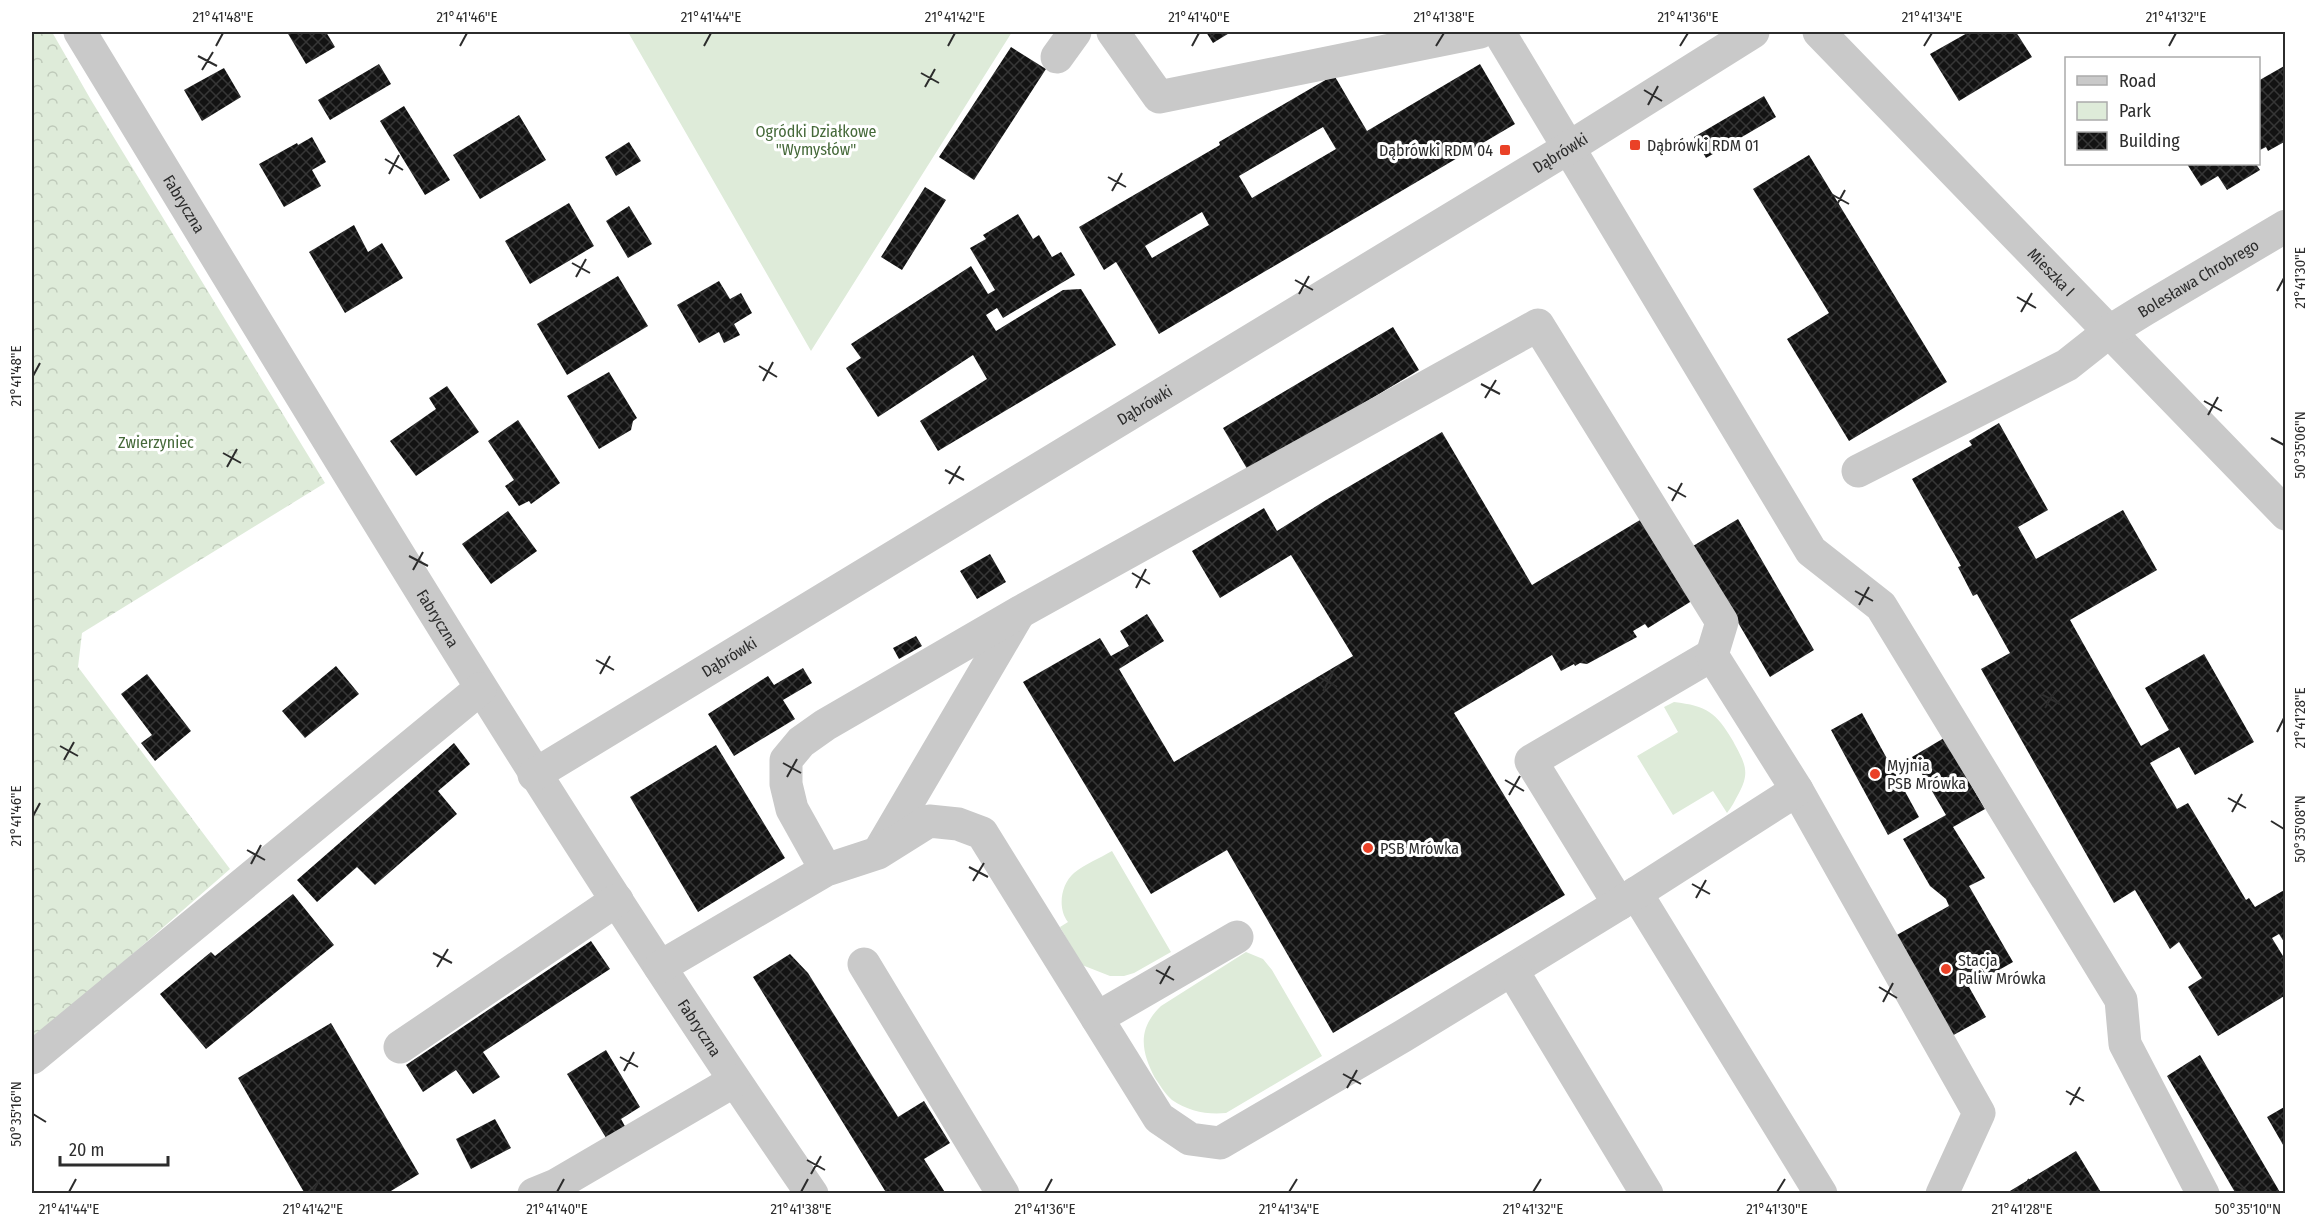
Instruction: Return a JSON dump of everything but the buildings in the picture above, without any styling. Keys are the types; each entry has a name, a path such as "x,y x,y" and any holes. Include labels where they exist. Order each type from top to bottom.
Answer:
{"street":[{"name":"Fabryczna","path":"80,32 534,775 734,1081 812,1194"},
{"path":"1113,32 1159,97 1480,32"},
{"path":"1499,32 1811,551 1881,606 2121,1000 2125,1044 2203,1194"},
{"name":"Dąbrówki","path":"534,775 1568,148 1753,32"},
{"name":"Mieszka I","path":"1819,32 2286,514"},
{"name":"Bolesława Chrobrego","path":"1858,471 2067,365 2110,331 2286,226"},
{"path":"826,870 792,809 786,784 786,760 801,742 825,725 1020,612 1538,325 1722,622 1712,655 1531,761 1627,899 1821,1194"},
{"path":"878,853 1020,612"},
{"path":"1712,655 1797,790 1979,1113 1942,1194"},
{"path":"32,1058 480,689"},
{"path":"660,967 826,870 878,853 929,821 958,824 982,833 1159,1118 1191,1138 1220,1143 1512,970 1797,790"},
{"path":"400,1047 617,900"},
{"path":"1097,1018 1237,937"},
{"path":"864,964 1003,1194"},
{"path":"1512,970 1647,1194"},
{"path":"534,1194 556,1185 734,1081"}],"green space":[{"name":"Zwierzyniec","path":"32,32 52,32 91,100 325,483 82,633 78,667 230,869 32,1042"},
{"name":"Ogródki Działkowe \"Wymysłów\"","path":"628,32 1012,32 811,351"},
{"path":"1674,702 1703,708 1710,712 1721,723 1740,755 1745,767 1745,779 1727,813 1713,791 1673,815 1637,756 1678,732 1664,707"},
{"path":"1112,851 1171,952 1134,973 1124,976 1110,976 1082,965 1060,927 1068,922 1062,910 1062,896 1066,883 1074,873"},
{"path":"1246,952 1263,959 1272,970 1322,1056 1226,1113 1205,1113 1178,1104 1172,1100 1155,1078 1147,1059 1144,1040 1148,1023 1161,1006"}],"place":[{"name":"Dąbrówki RDM 01","path":"1635,145"},
{"name":"Dąbrówki RDM 04","path":"1505,150"},
{"name":"Myjnia PSB Mrówka","path":"1875,774"},
{"name":"PSB Mrówka","path":"1368,848"},
{"name":"Stacja Paliw Mrówka","path":"1946,969"}]}
